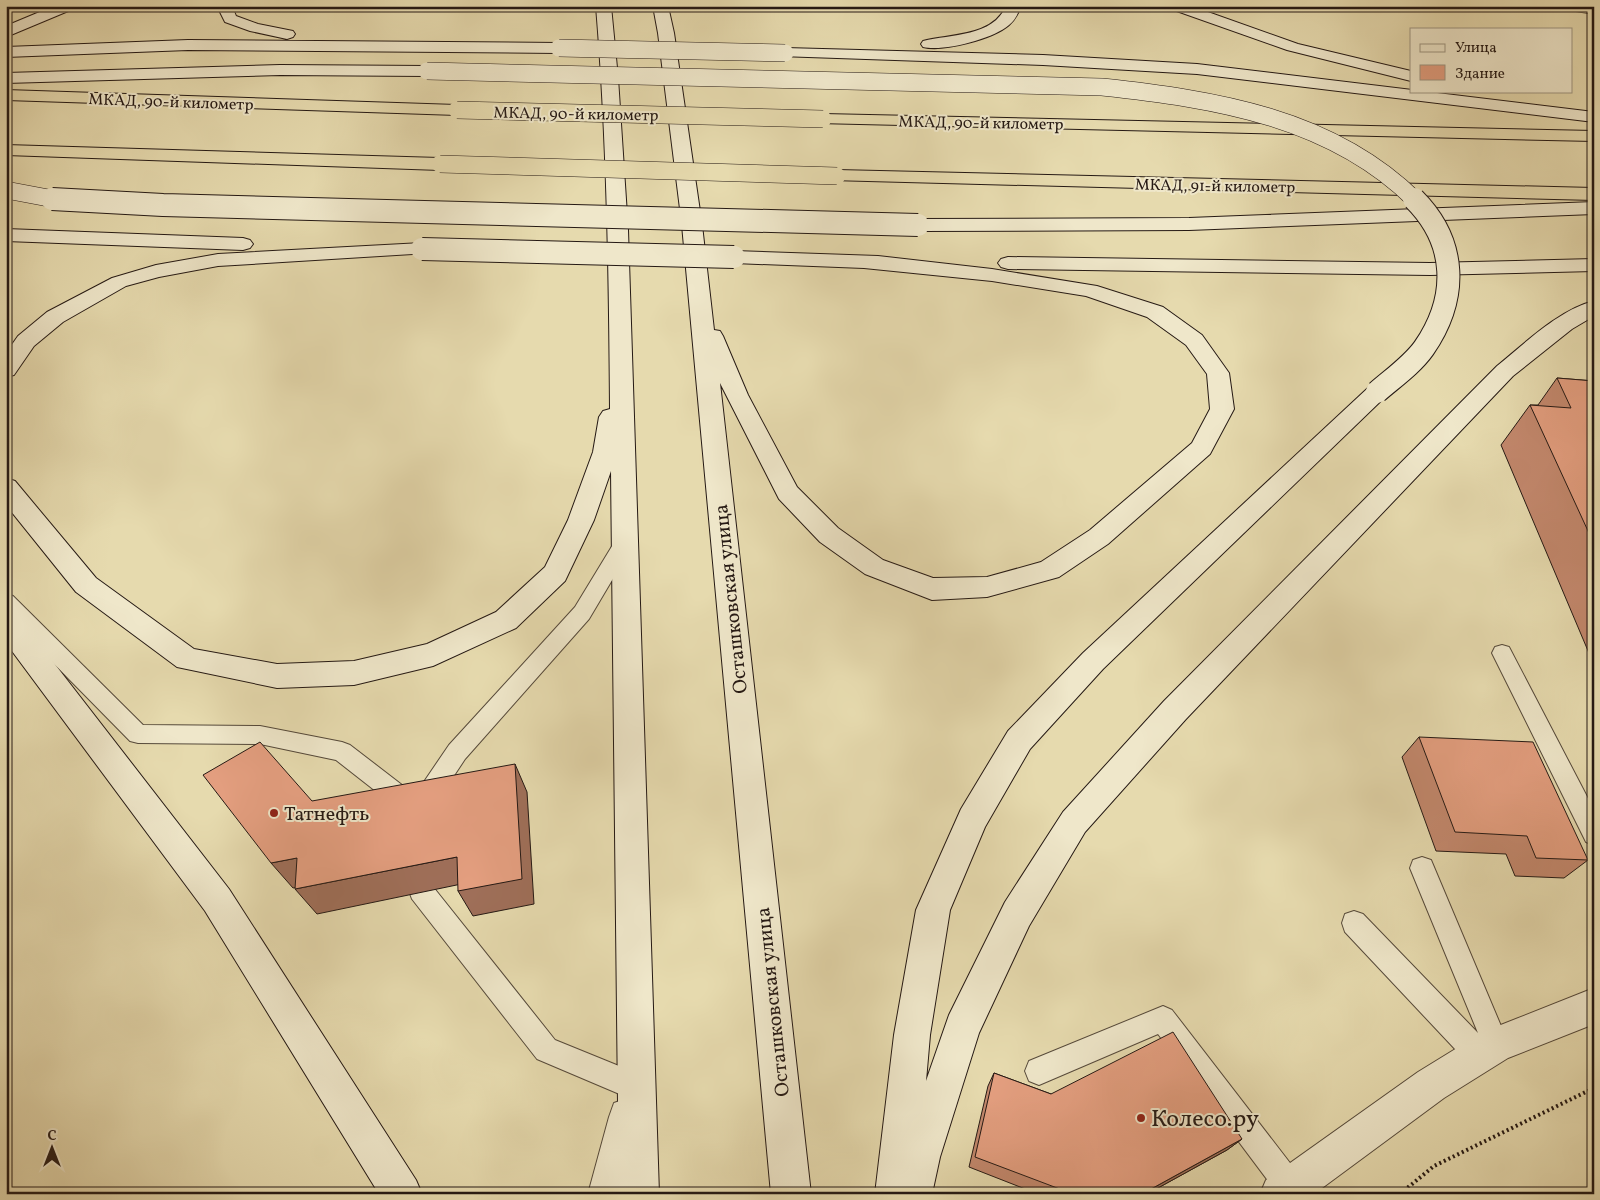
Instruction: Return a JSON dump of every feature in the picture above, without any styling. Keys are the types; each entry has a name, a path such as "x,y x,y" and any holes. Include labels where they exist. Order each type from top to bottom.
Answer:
{"highway":[{"name":"МКАД, 90-й километр","path":"6,95 457,110 1594,136"},
{"name":"МКАД, 91-й километр","path":"6,150 837,176 1594,194"}],"main road":[{"path":"6,8 14,6"},
{"path":"6,32 68,6"},
{"path":"224,6 230,19 255,28 292,34 435,46"},
{"path":"599,6 606,25"},
{"path":"603,6 610,78 617,220 639,1194"},
{"name":"Осташковская улица","path":"660,6 666,32 701,306 791,1194"},
{"path":"666,32 672,6"},
{"path":"837,52 940,43 971,38 993,29 1005,20 1014,10 1014,6"},
{"path":"1176,6 1293,47 1410,76"},
{"path":"6,52 188,45 435,46 785,53 837,52 1084,61 1197,69 1368,88 1541,113 1594,117"},
{"path":"6,78 280,70 427,71 1102,87 1195,98 1245,109 1290,123 1334,142 1376,167 1410,195 1432,219 1447,254 1450,286 1440,319 1423,349 1093,661 1019,740 976,812 933,910 912,1035 895,1194"},
{"path":"1368,88 1410,90"},
{"path":"1450,92 1594,102"},
{"path":"1504,92 1527,96"},
{"path":"6,190 59,200 163,204 918,225 1189,224 1594,208"},
{"path":"6,235 859,261 923,265 1430,269 1594,264"},
{"path":"6,370 26,342 54,317 119,282 156,271 218,260 422,249"},
{"path":"701,306 736,395 788,493 829,535 874,567 932,588 988,587 1049,570 1099,537 1201,448 1222,409 1218,374 1194,340 1155,312 1090,290 923,265"},
{"path":"912,1194 920,1157 962,1028 1018,914 1074,822 1175,710 1505,371 1564,324 1594,307"},
{"path":"6,487 86,585 187,659 277,676 354,673 433,654 506,620 555,574 581,520 604,452 621,362"},
{"path":"6,622 217,900 402,1194"},
{"path":"1285,1190 1431,1085 1488,1050 1594,1006"},
{"path":"608,1194 636,1087"}],"lane":[{"path":"1564,6 1594,11"},
{"path":"6,602 138,734 260,735 342,752 418,811 457,752 582,613 624,543"},
{"path":"1502,653 1594,834"},
{"path":"1422,868 1488,1050"},
{"path":"420,891 546,1050 636,1087"},
{"path":"1354,923 1488,1050"},
{"path":"1039,1071 1163,1019 1285,1190"}],"path":[{"path":"1400,1194 1434,1166 1594,1088"}],"building":[{"path":"1557,378 1594,381 1594,544 1530,405 1571,408"},
{"path":"1419,737 1533,742 1588,860 1536,858 1527,836 1455,832"},
{"path":"260,742 312,801 515,764 522,879 458,891 457,857 295,889 297,858 271,863 203,775"},
{"path":"1173,1032 1242,1139 1142,1194 1073,1194 975,1157 994,1073 1051,1094"}],"place":[{"name":"Татнефть","path":"274,813"},
{"name":"Колесо.ру","path":"1141,1118"}]}
